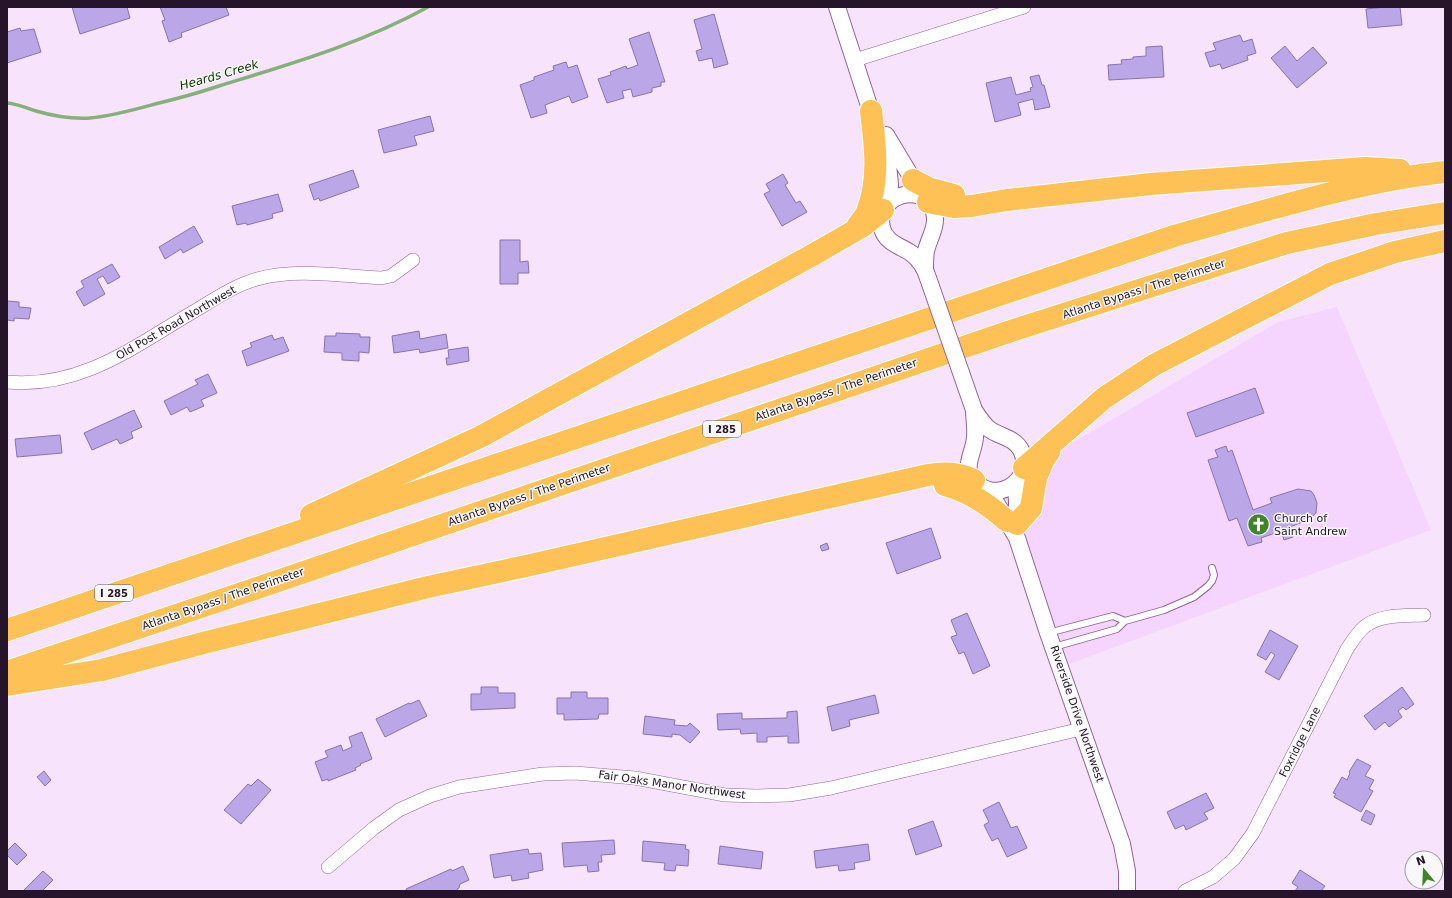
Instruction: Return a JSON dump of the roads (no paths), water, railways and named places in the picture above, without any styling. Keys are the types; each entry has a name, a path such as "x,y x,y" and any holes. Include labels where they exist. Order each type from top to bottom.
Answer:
{"highway":[{"path":"853,232 867,213 876,176 876,160 871,111"},
{"path":"926,201 954,207 971,206 1007,200 1150,184 1365,168 1441,172"},
{"name":"I 285","path":"7,630 1174,236 1342,190 1441,172"},
{"path":"913,180 928,188 943,193 1007,200"},
{"path":"221,557 482,436 816,254 863,226 886,207"},
{"name":"Atlanta Bypass / The Perimeter","path":"7,672 1019,328 1287,244 1376,224 1445,213"},
{"path":"1020,476 1060,437 1104,398 1154,365 1330,274 1395,252 1445,241"},
{"path":"904,480 934,482 955,487 974,496 1014,528 1031,508 1036,478 1043,461 1060,437"},
{"path":"7,685 102,670 207,642 428,587 534,565 904,480 941,473 953,473 980,485"}],"street":[{"path":"837,7 888,164 890,184 886,207 881,219 882,228 885,236 891,242 911,254 927,274"},
{"path":"855,60 1024,7"},
{"path":"871,111 934,213 935,221 926,250 927,274 974,410 976,429 975,439 968,466 980,485 1002,490 1020,476"},
{"path":"886,207 894,198 906,194 918,196 926,201"},
{"name":"Old Post Road Northwest","path":"7,382 22,384 51,381 79,374 106,363 225,292 256,279 296,273 381,278 391,276 413,260"},
{"name":"Riverside Drive Northwest","path":"974,410 988,429 1011,439 1018,444 1022,451 1024,459 1020,476 1014,528"},
{"name":"Riverside Drive Northwest","path":"980,485 994,498 1014,528 1051,640 1122,844 1127,871 1127,891"},
{"name":"Foxridge Lane","path":"1185,891 1213,877 1234,859 1253,833 1354,638 1363,628 1375,621 1392,617 1424,615"},
{"name":"Fair Oaks Manor Northwest","path":"328,867 374,828 399,810 430,796 459,787 543,774 575,773 635,778 725,794 757,796 789,795 831,788 1082,729"}],"lane":[{"path":"1051,640 1117,629 1125,621 1164,610 1194,597 1212,581 1214,574 1212,568"},
{"path":"1051,640 1113,616 1125,621"}],"waterway":[{"name":"Heards Creek","path":"7,103 69,118 106,116 179,98 326,52 403,20 428,7"}],"place":[{"name":"Church of Saint Andrew","path":"1259,524"}]}
